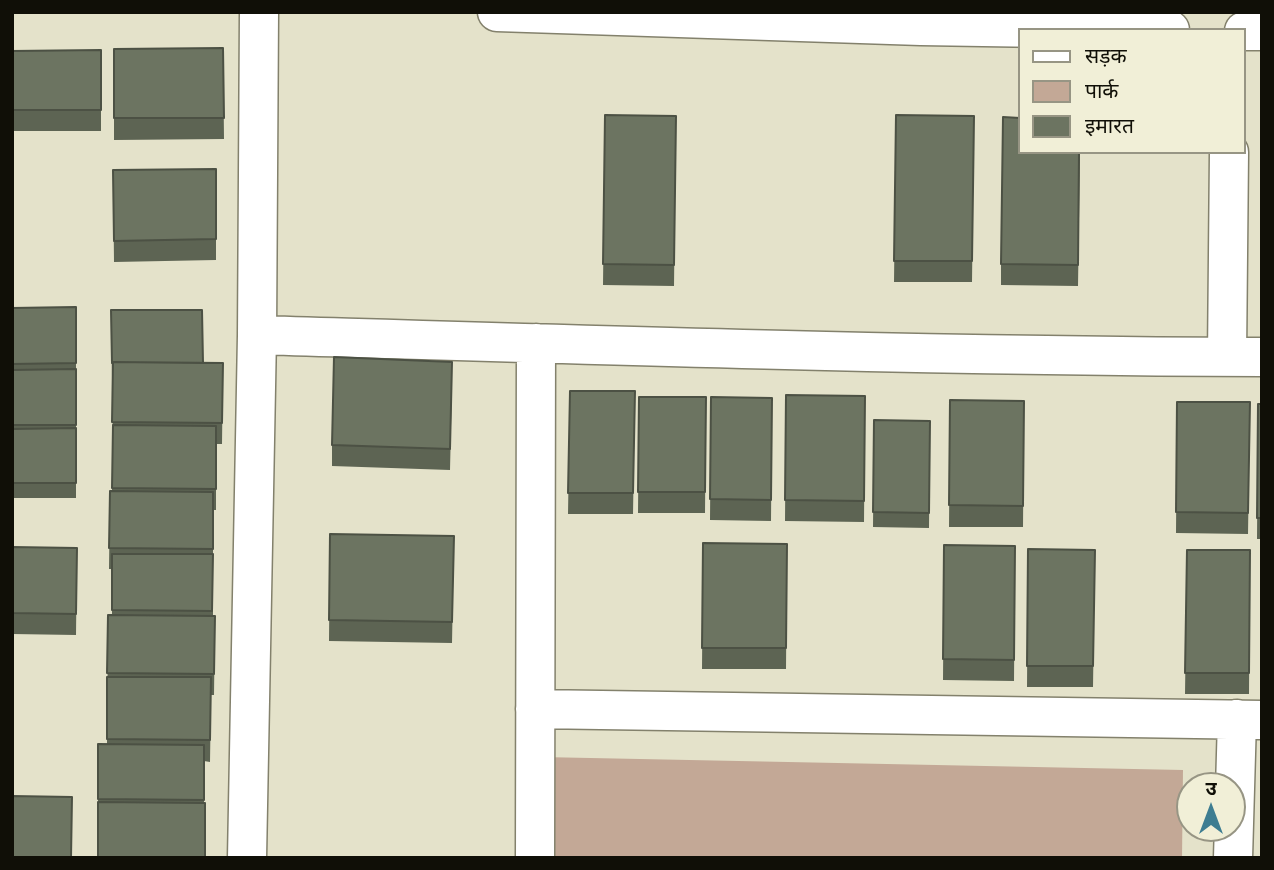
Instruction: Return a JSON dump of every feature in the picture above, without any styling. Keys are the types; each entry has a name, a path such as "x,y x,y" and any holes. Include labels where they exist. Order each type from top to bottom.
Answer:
{"street":[{"path":"247,858 257,335 258,12"},
{"path":"497,12 1046,28"},
{"path":"257,335 1244,357 1229,154"},
{"path":"535,858 536,343"},
{"path":"535,709 1250,719 1233,858"}],"green space":[{"path":"541,757 1183,770 1176,772 1176,842 1182,842 1182,858 539,858"}],"building":[{"path":"223,48 224,118 114,118 114,49"},
{"path":"101,50 101,110 12,110 12,51"},
{"path":"605,115 676,116 674,265 603,264"},
{"path":"896,115 974,116 972,261 894,261"},
{"path":"1003,117 1018,118 1018,154 1079,154 1078,265 1001,264"},
{"path":"216,169 216,239 114,241 113,170"},
{"path":"76,307 76,363 12,364 12,308"},
{"path":"111,310 202,310 203,363 112,363"},
{"path":"334,357 452,362 450,449 332,445"},
{"path":"113,362 223,363 222,423 112,422"},
{"path":"76,369 76,425 12,425 12,370"},
{"path":"570,391 635,391 633,493 568,493"},
{"path":"786,395 865,396 864,501 785,500"},
{"path":"639,397 706,397 705,492 638,492"},
{"path":"711,397 772,398 771,500 710,499"},
{"path":"950,400 1024,401 1023,506 949,505"},
{"path":"1177,402 1250,402 1248,513 1176,512"},
{"path":"1258,404 1262,404 1262,518 1257,518"},
{"path":"874,420 930,421 929,513 873,512"},
{"path":"113,425 216,426 216,489 112,488"},
{"path":"76,428 76,483 12,483 12,429"},
{"path":"110,491 213,492 213,549 109,548"},
{"path":"330,534 454,536 452,622 329,620"},
{"path":"703,543 787,544 786,648 702,648"},
{"path":"944,545 1015,546 1014,660 943,659"},
{"path":"12,547 77,548 76,614 12,613"},
{"path":"1028,549 1095,550 1093,666 1027,666"},
{"path":"1187,550 1250,550 1249,673 1185,673"},
{"path":"112,554 213,554 212,611 112,610"},
{"path":"108,615 215,616 214,674 107,673"},
{"path":"107,677 211,677 210,740 107,739"},
{"path":"98,744 204,745 204,800 98,799"},
{"path":"12,796 72,797 71,858 12,858"},
{"path":"98,802 205,803 205,858 98,858"}]}
